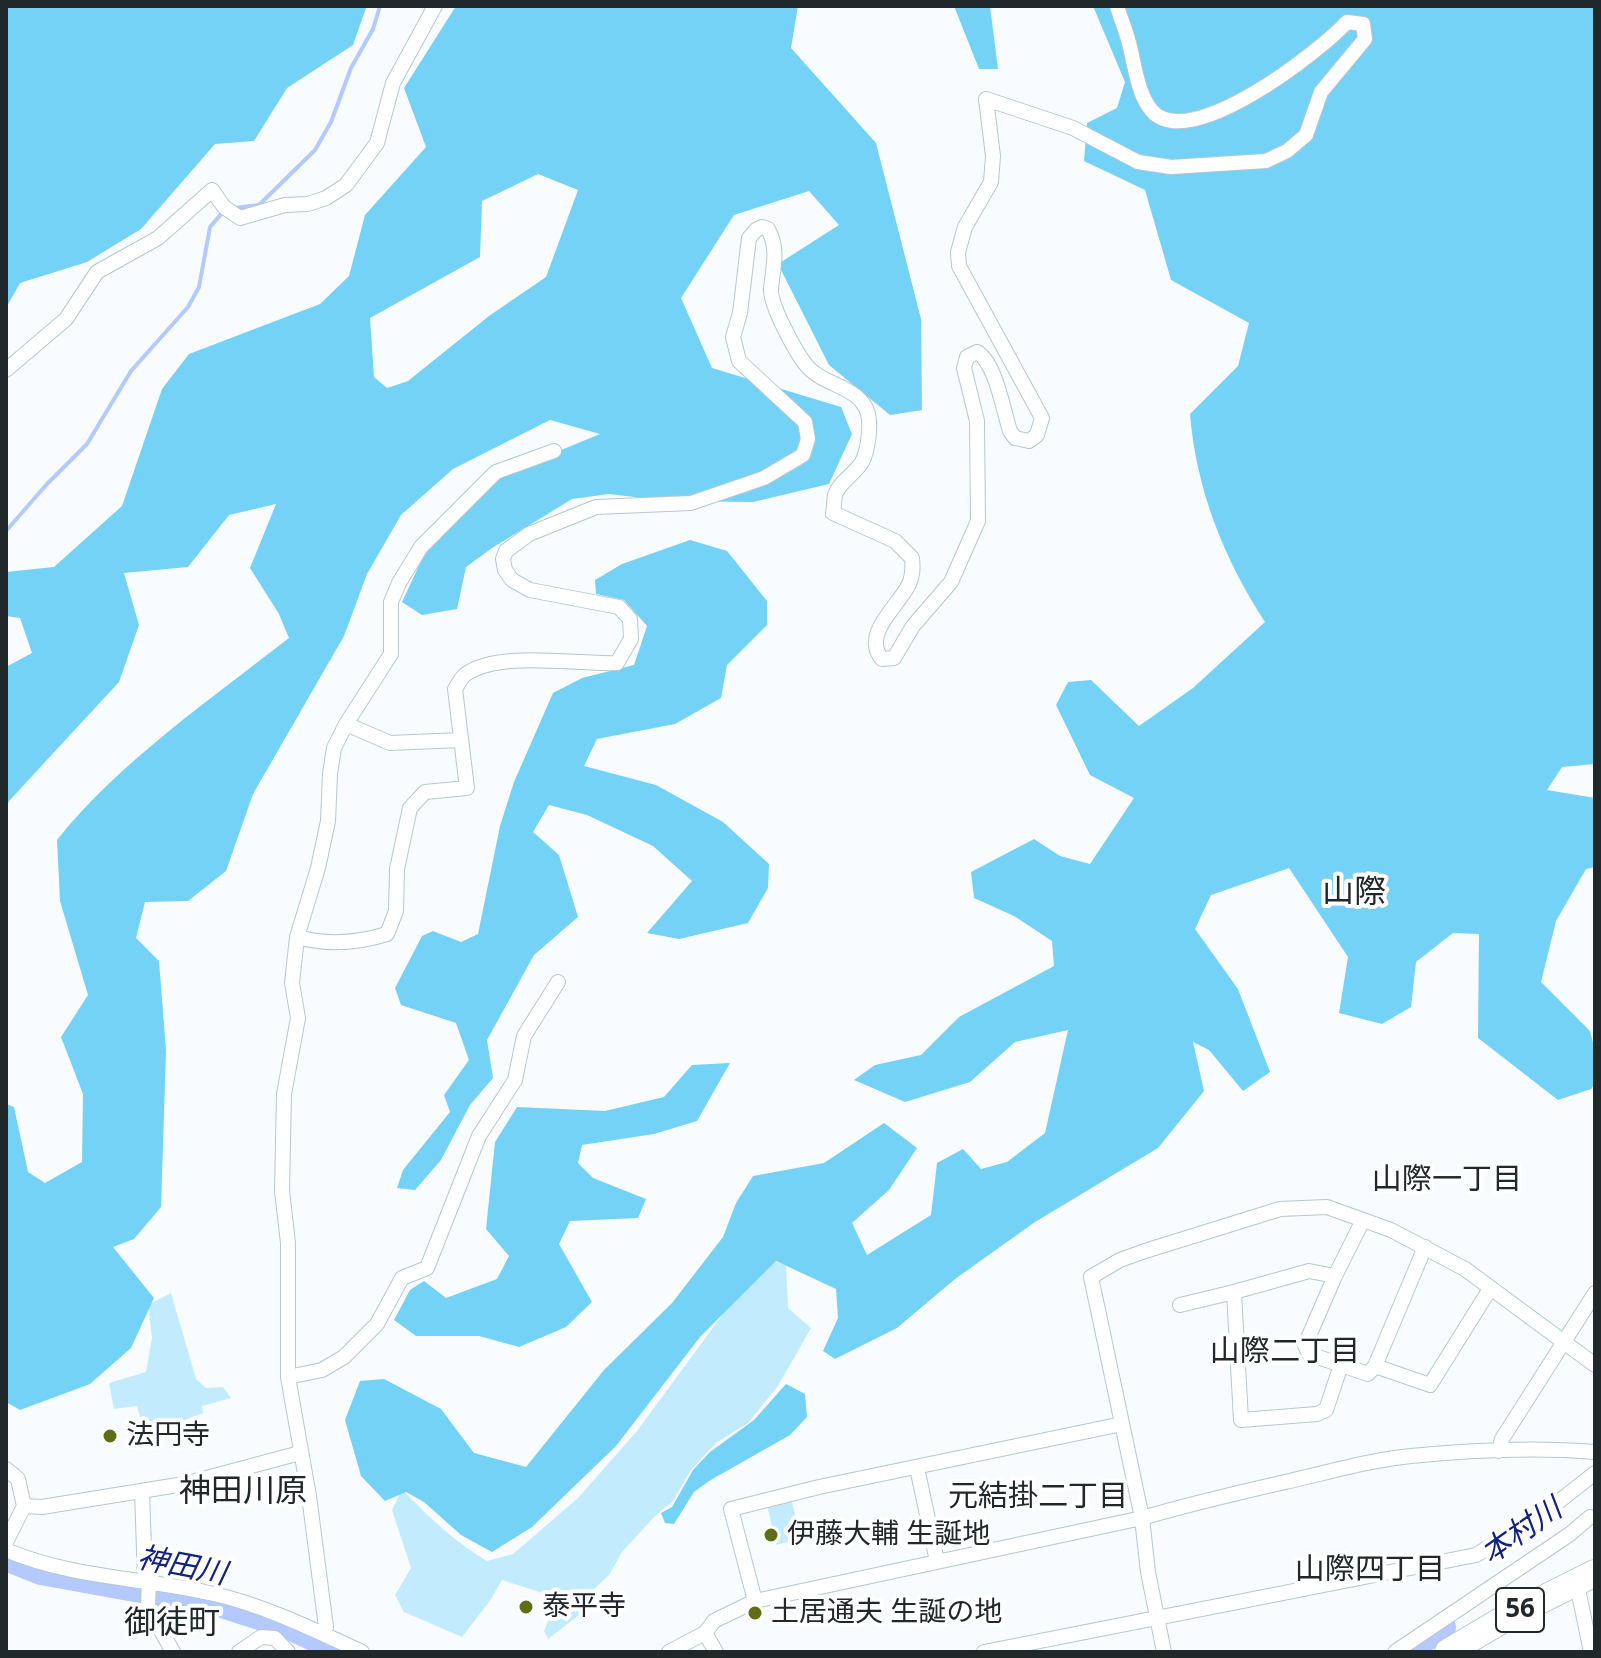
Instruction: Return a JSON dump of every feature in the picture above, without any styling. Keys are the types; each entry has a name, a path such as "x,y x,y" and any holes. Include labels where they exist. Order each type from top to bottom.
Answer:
{"highway":[{"name":"56","path":"1448,1652 1584,1578"}],"street":[{"path":"6,370 66,319 97,272 158,238 212,190 228,210 240,218 285,205 308,204 326,198 346,185 377,143 393,83 435,6"},
{"path":"297,937 319,943 372,939 387,934 396,911 397,869 410,808 425,792 467,788 455,689 465,675 491,664 550,660 617,663 631,639 630,619 619,607 530,590 512,580 505,570 503,559 506,551 529,534 596,507 691,503 764,478 803,455 808,439 805,422 739,361 733,337 740,313 749,238 762,227 768,229 775,248 771,292 797,350 808,367 829,383 846,388 864,405 868,415 863,461 835,493 833,513 895,541 912,558 913,572 909,586 880,627 876,642 882,659 894,658 913,626 951,582 978,521 977,421 964,368 967,357 977,352 985,357 1015,438 1029,441 1037,435 1042,418 959,266 958,252 965,227 991,182 993,156 986,99 1073,128 1138,162 1171,167 1266,161 1287,151 1306,135 1321,92 1365,39 1363,24 1347,22 1335,35 1278,78 1231,106 1175,123 1152,111 1143,92 1117,6"},
{"path":"323,1634 326,1627 309,1496 288,1377 288,1243 282,1191 284,1094 298,1018 292,983 297,937 318,868 328,821 334,748 391,654 391,602 421,547 496,472 554,451"},
{"path":"346,724 390,743 461,740"},
{"path":"288,1377 322,1370 344,1357 377,1324 402,1278 427,1268 479,1136 515,1080 524,1036 558,982"},
{"path":"1164,1652 1148,1572 1142,1518 1091,1277 1120,1260 1145,1251 1280,1209 1327,1207 1391,1230 1465,1269 1595,1365"},
{"path":"1363,1220 1305,1345 1309,1354 1368,1374 1375,1366 1425,1247"},
{"path":"1180,1305 1309,1271 1335,1276"},
{"path":"1375,1366 1430,1385 1490,1289"},
{"path":"1234,1292 1241,1420 1317,1414 1326,1410 1341,1365"},
{"path":"1499,1451 1502,1439 1595,1293"},
{"path":"755,1601 731,1509 1122,1424"},
{"path":"669,1652 705,1633 714,1621 755,1601 1142,1518 1188,1504 1409,1456 1499,1451 1595,1452"},
{"path":"24,1506 42,1507 184,1484 300,1453"},
{"path":"917,1468 937,1561"},
{"path":"6,1469 18,1479 24,1506 6,1542"},
{"path":"984,1652 1476,1555 1548,1510 1595,1473"},
{"path":"142,1491 148,1582 146,1601 173,1652"},
{"path":"1395,1652 1570,1534 1590,1517"},
{"path":"6,1550 67,1569 216,1594 262,1608 362,1652"},
{"path":"1584,1578 1579,1594 1591,1652"},
{"path":"705,1633 716,1652"},
{"path":"239,1652 261,1637 275,1638 288,1652"}],"shaded area":[{"path":"6,6 366,8 353,45 287,88 254,141 215,144 141,229 87,262 20,283 6,308"},
{"path":"456,6 798,6 791,48 876,143 921,319 922,410 890,415 829,365 778,264 839,225 809,191 734,215 681,298 712,368 841,407 852,434 829,484 753,502 668,501 609,494 572,499 466,567 457,609 422,615 402,602 424,555 503,474 600,434 550,420 453,469 401,515 367,574 344,636 253,794 226,871 188,901 145,902 136,938 159,961 166,1051 161,1207 134,1239 113,1247 154,1298 131,1348 90,1384 20,1410 6,1402 6,1104 14,1107 28,1172 45,1183 82,1162 83,1094 61,1037 88,995 60,901 57,840 136,759 289,638 279,614 250,568 276,504 229,515 188,567 124,573 139,625 119,682 9,801 6,808 6,667 32,653 20,618 6,616 6,572 54,567 122,506 162,389 189,354 320,304 349,276 365,215 426,147 404,88","holes":["538,174 578,190 546,277 489,316 408,381 387,388 374,377 370,318 480,257 482,201"]},
{"path":"954,6 990,6 998,69 979,69"},
{"path":"1093,6 1595,6 1595,764 1562,767 1547,790 1595,798 1595,867 1586,869 1556,921 1541,982 1590,1031 1595,1051 1595,1083 1591,1089 1558,1100 1478,1038 1479,934 1453,933 1416,962 1411,1007 1382,1024 1339,1013 1348,957 1289,868 1211,895 1195,929 1238,989 1270,1072 1243,1091 1209,1050 1193,1042 1204,1091 1158,1148 1035,1222 955,1279 897,1328 835,1359 823,1351 838,1318 836,1289 776,1261 700,1337 616,1446 532,1527 492,1552 461,1535 424,1502 406,1492 385,1501 361,1476 345,1420 360,1381 384,1379 441,1409 474,1453 526,1467 604,1370 672,1303 723,1237 736,1203 753,1176 824,1163 884,1123 917,1148 889,1190 852,1223 867,1255 931,1215 937,1163 963,1149 981,1169 1007,1162 1045,1133 1068,1030 1015,1042 970,1082 905,1102 854,1080 875,1065 921,1055 959,1017 1054,966 1052,941 1014,916 974,898 971,872 1034,839 1060,856 1090,864 1134,798 1090,775 1056,705 1068,682 1091,680 1139,726 1193,688 1265,622 1237,573 1214,522 1198,469 1190,414 1238,366 1249,323 1171,280 1145,190 1084,161 1087,123 1117,108 1125,82"},
{"path":"690,540 727,551 767,601 767,625 727,665 721,698 675,724 597,739 584,766 656,785 723,822 769,864 768,888 748,923 679,939 647,933 692,881 653,846 587,815 549,805 533,832 559,855 578,917 534,955 487,1040 493,1078 470,1105 441,1160 415,1190 397,1188 403,1170 450,1112 444,1095 469,1060 456,1023 401,1005 395,988 422,936 433,931 461,942 478,934 500,826 514,782 553,693 582,678 634,665 647,626 624,600 596,594 595,580 622,564"},
{"path":"730,1063 697,1121 654,1134 582,1145 578,1163 593,1178 646,1199 638,1218 570,1221 559,1244 592,1302 566,1327 519,1347 479,1336 416,1336 394,1320 410,1290 424,1281 446,1298 497,1279 509,1256 486,1229 495,1142 517,1107 605,1111 664,1097 692,1065"},
{"path":"771,1261 786,1265 788,1308 811,1328 778,1386 748,1423 716,1443 691,1470 673,1501 622,1552 609,1575 592,1591 579,1615 548,1639 544,1631 558,1598 502,1580 462,1637 404,1612 395,1595 411,1568 392,1510 402,1489 442,1528 487,1561 513,1554 578,1498 637,1431 742,1288"},
{"path":"171,1293 196,1379 206,1388 223,1387 231,1398 202,1406 203,1413 166,1427 162,1419 142,1424 137,1406 114,1409 109,1383 146,1372 152,1338 148,1305"},
{"path":"786,1384 805,1394 807,1417 790,1435 694,1492 674,1524 665,1523 661,1513 672,1507 693,1470 710,1452 754,1420"},
{"path":"791,1499 801,1538 776,1545 767,1504"}],"waterway":[{"path":"235,208 259,205 315,150 331,122 351,68 373,29 380,6"},
{"path":"6,531 87,444 131,371 188,307 199,287 210,227 223,212"},
{"name":"神田川","path":"6,1559 41,1573 222,1606 287,1627 341,1652"},
{"name":"本村川","path":"1408,1652 1444,1627"}],"place":[{"name":"法円寺","path":"110,1436"},
{"name":"伊藤大輔 生誕地","path":"771,1535"},
{"name":"泰平寺","path":"526,1607"},
{"name":"土居通夫 生誕の地","path":"755,1613"}],"district":[{"name":"山際","path":"1354,893"},
{"name":"山際一丁目","path":"1447,1180"},
{"name":"山際二丁目","path":"1285,1352"},
{"name":"神田川原","path":"243,1492"},
{"name":"元結掛二丁目","path":"1038,1497"},
{"name":"山際四丁目","path":"1370,1570"},
{"name":"御徒町","path":"172,1624"}]}
